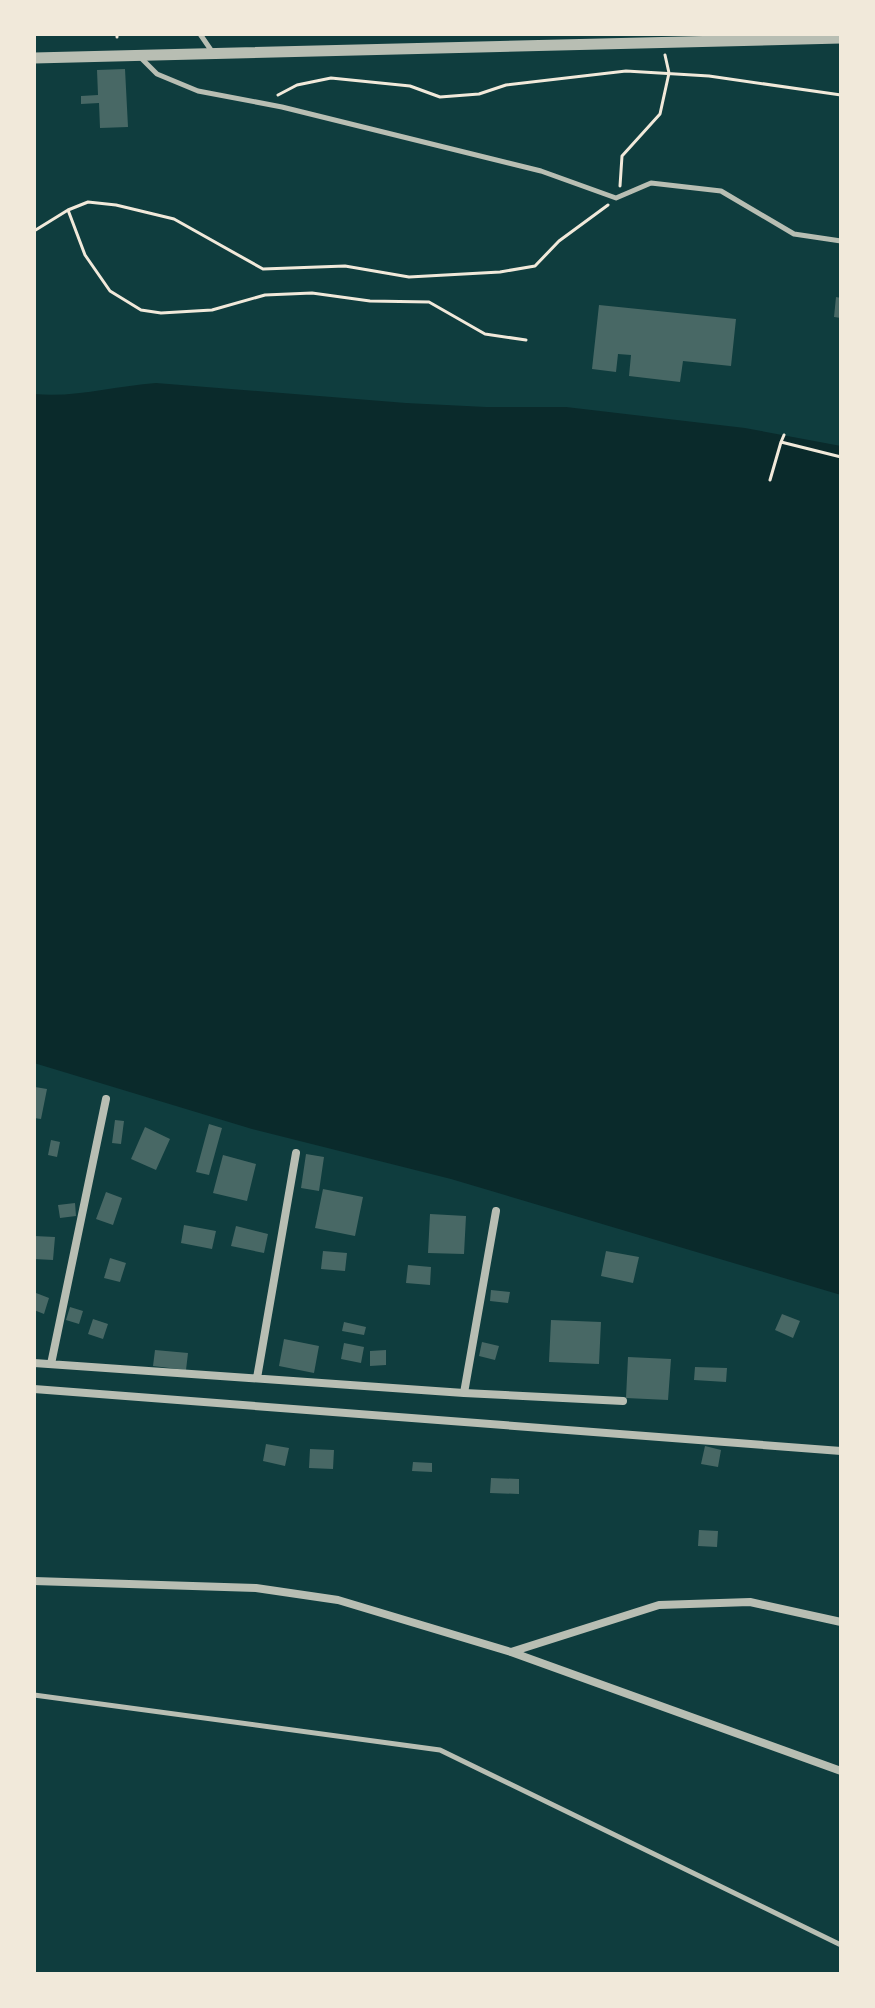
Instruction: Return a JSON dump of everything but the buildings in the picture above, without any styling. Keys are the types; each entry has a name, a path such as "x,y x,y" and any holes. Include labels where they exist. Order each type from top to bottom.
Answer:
{"street":[{"path":"34,58 662,43 762,37 841,38"},
{"path":"51,1364 106,1099"},
{"path":"257,1378 296,1153"},
{"path":"464,1393 496,1211"},
{"path":"34,1363 623,1401"},
{"path":"34,1389 841,1451"},
{"path":"34,1581 256,1588 338,1600 511,1652 841,1771"},
{"path":"511,1652 659,1605 750,1602 841,1622"}],"lane":[{"path":"200,34 214,54"},
{"path":"138,56 157,74 198,91 263,103 541,171 616,198 651,183 721,191 794,234 841,241"},
{"path":"34,1695 440,1750 841,1945"}],"path":[{"path":"34,231 68,210 88,202 116,205 174,219 263,269 345,266 409,277 500,272 535,266 559,241 616,198 622,175 622,156 660,114 669,73 662,43"},
{"path":"263,103 297,85 331,78 410,86 440,97 479,94 506,85 626,71 781,85 841,95"},
{"path":"68,210 85,255 110,291 141,310 161,313 212,310 265,295 312,293 370,301 429,302 485,334 526,340"},
{"path":"770,480 784,435"},
{"path":"781,442 841,457"}],"water":[{"path":"156,383 406,403 566,407 745,428 841,446 841,1295 451,1179 252,1129 34,1063 34,394 80,393"}]}
